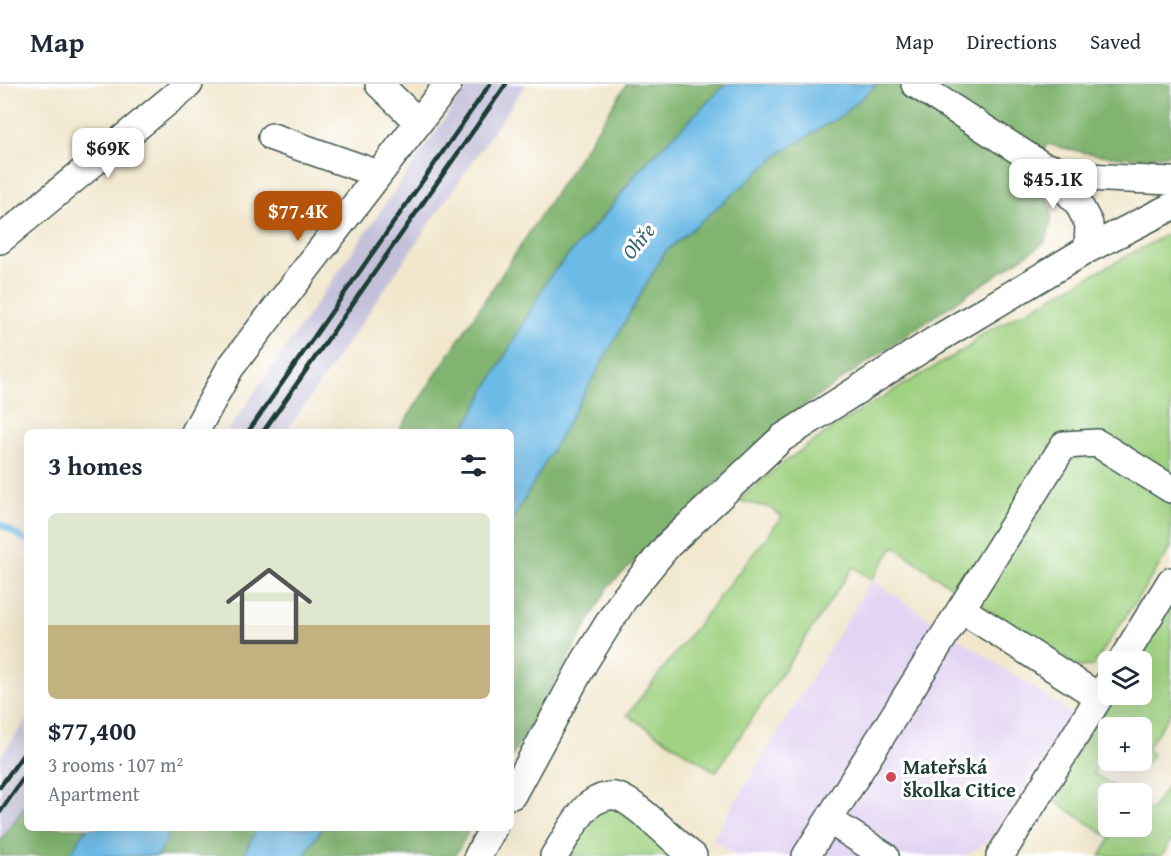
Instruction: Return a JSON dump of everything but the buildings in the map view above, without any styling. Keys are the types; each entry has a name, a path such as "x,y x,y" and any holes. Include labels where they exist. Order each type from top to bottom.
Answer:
{"street":[{"path":"0,240 189,84"},
{"path":"379,84 418,122"},
{"path":"197,429 230,368 448,84"},
{"path":"915,84 1040,164 1078,203 1089,224 1088,249"},
{"path":"272,137 378,174"},
{"path":"1040,164 1086,177 1171,181"},
{"path":"514,791 585,661 623,600 668,545 782,438 943,335 1088,249 1171,207"},
{"path":"806,856 1064,445 1097,443 1171,489"},
{"path":"1128,651 1171,581"},
{"path":"961,609 1098,686"},
{"path":"1000,856 1098,699"},
{"path":"554,856 588,806 598,798 612,795 634,807 693,856"},
{"path":"829,820 885,856"},
{"path":"478,856 491,831"}],"shaded area":[{"path":"469,84 526,84 288,429 229,429"},
{"name":"Mateřská školka Citice","path":"872,580 1073,715 992,839 964,856 737,856 712,839"},
{"path":"24,723 24,807 0,842 0,757"}],"green space":[{"path":"627,84 726,84 640,169 610,208 550,276 464,429 400,429"},
{"path":"877,84 1171,84 1171,154 1139,157 1109,156 1047,144 1029,176 1050,207 1051,223 1044,243 783,420 609,586 514,752 514,517 664,253 782,152 842,115"},
{"path":"1171,232 1171,548 1103,651 1098,651 1098,658 1093,666 1079,667 938,578 894,546 872,580 853,567 716,772 627,715 782,517 768,507 739,501 792,456 821,436 970,346 976,338"},
{"path":"1171,601 1171,712 1152,741 1152,717 1098,717 1106,705 1152,705 1152,651 1139,651"},
{"path":"1098,717 1098,765 1093,773 1108,783 1098,783 1098,830 1048,797"},
{"path":"1171,780 1171,841 1162,856 1100,856 1111,838 1109,837 1152,837 1152,809"},
{"path":"612,801 671,851 667,856 560,856 592,808"},
{"path":"24,807 24,831 256,831 243,856 0,856 0,842"},
{"path":"320,831 468,831 455,856 304,856"}],"water":[{"name":"Ohře","path":"726,84 877,84 842,115 782,152 664,253 514,517 514,429 464,429 550,276 610,209 640,169"},
{"path":"85,831 169,831 165,844 157,856 68,856"},
{"path":"256,831 320,831 304,856 243,856"}],"waterway":[{"path":"0,524 24,539"}],"railway":[{"path":"250,429 490,84"},
{"path":"265,429 506,84"},
{"path":"0,787 24,753"},
{"path":"0,812 24,777"}],"place":[{"name":"Mateřská školka Citice","path":"891,777"}]}
